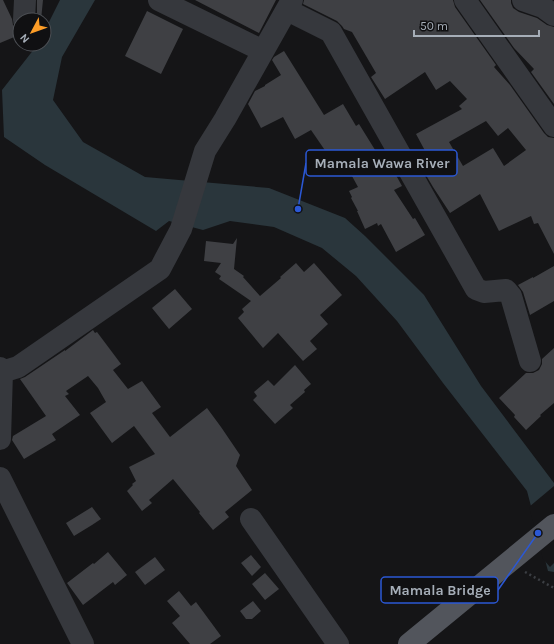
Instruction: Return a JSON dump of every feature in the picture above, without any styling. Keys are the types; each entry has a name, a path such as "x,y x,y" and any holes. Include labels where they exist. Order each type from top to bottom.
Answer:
{"main road":[{"path":"409,644 554,525"}],"street":[{"path":"25,12 26,0"},
{"path":"159,0 262,52"},
{"path":"465,0 554,126"},
{"path":"523,0 543,7 554,15"},
{"path":"0,438 1,370 18,367 160,269 181,229 205,151 225,119 289,5 331,32 476,288 484,292 506,290 511,296 530,361"},
{"path":"0,478 84,644"},
{"path":"250,519 338,644"}],"path":[{"path":"508,563 554,588"}],"shaded area":[{"path":"60,0 95,0 62,57 53,100 83,142 145,177 269,188 345,218 424,295 481,386 554,483 554,572 548,571 527,491 397,321 356,276 322,248 274,227 230,221 203,230 169,221 156,231 45,165 4,137 2,90 32,52 52,52 52,16"}],"pier":[{"path":"554,486 554,563 550,567 543,559 529,507"}],"building":[{"path":"0,0 3,0 12,19 12,38 0,43"},
{"path":"37,0 43,0 42,12 37,12"},
{"path":"195,0 276,0 259,33"},
{"path":"304,0 453,0 455,7 496,65 494,67 510,85 544,133 548,137 554,138 554,254 538,223 534,224 531,216 499,231 480,194 450,213 433,187 420,165 430,160 416,134 462,109 459,106 467,99 450,81 436,90 425,72 385,99 371,77 376,73 352,32 344,29 337,21 303,4","holes":["486,121 498,136 508,128 526,150 504,166 493,148 463,166 449,142"]},
{"path":"480,0 511,0 513,8 519,12 537,18 547,25 554,27 554,104 531,72 534,69 514,48"},
{"path":"147,11 183,29 161,74 125,56"},
{"path":"284,51 324,115 343,104 356,126 359,124 377,153 382,150 402,186 394,190 413,219 415,218 425,235 396,252 381,224 378,226 377,223 365,229 349,191 358,187 341,156 333,162 311,130 295,139 283,117 261,128 248,104 255,91 281,75 272,60"},
{"path":"237,238 234,269 244,276 243,277 260,296 296,263 304,272 314,263 342,295 320,315 328,324 310,341 317,349 303,361 278,333 263,348 238,318 244,312 242,309 251,301 219,279 221,276 215,272 221,263 204,261 206,241 233,244"},
{"path":"554,266 554,301 530,315 523,292 518,285"},
{"path":"175,289 192,309 169,329 152,308"},
{"path":"93,330 95,333 97,332 121,364 113,370 128,389 142,381 161,407 152,413 170,437 207,408 240,455 236,466 252,490 225,512 229,517 213,530 173,479 149,500 152,503 142,511 127,491 136,481 129,467 155,454 134,426 112,443 90,413 106,402 98,388 88,376 66,391 69,394 65,396 80,415 52,434 56,440 24,459 12,440 13,436 46,416 20,379 65,351"},
{"path":"554,348 554,403 526,430 514,417 515,415 499,398 526,373 533,373 539,370 542,364 542,359"},
{"path":"295,365 311,384 304,390 305,392 290,405 293,408 275,424 253,400 257,396 254,392 268,380 274,386"},
{"path":"92,507 101,519 74,536 66,523"},
{"path":"108,552 127,575 115,585 113,582 83,605 67,583"},
{"path":"251,555 261,567 252,576 241,563"},
{"path":"155,557 165,570 145,585 135,572"},
{"path":"265,573 279,589 265,600 252,584"},
{"path":"179,591 191,606 196,602 221,636 210,644 190,644 172,623 180,616 167,601"},
{"path":"253,601 261,611 252,619 246,619 240,611"}],"place":[{"name":"Mamala Wawa River","path":"298,209"},
{"name":"Mamala Bridge","path":"538,533"}]}
